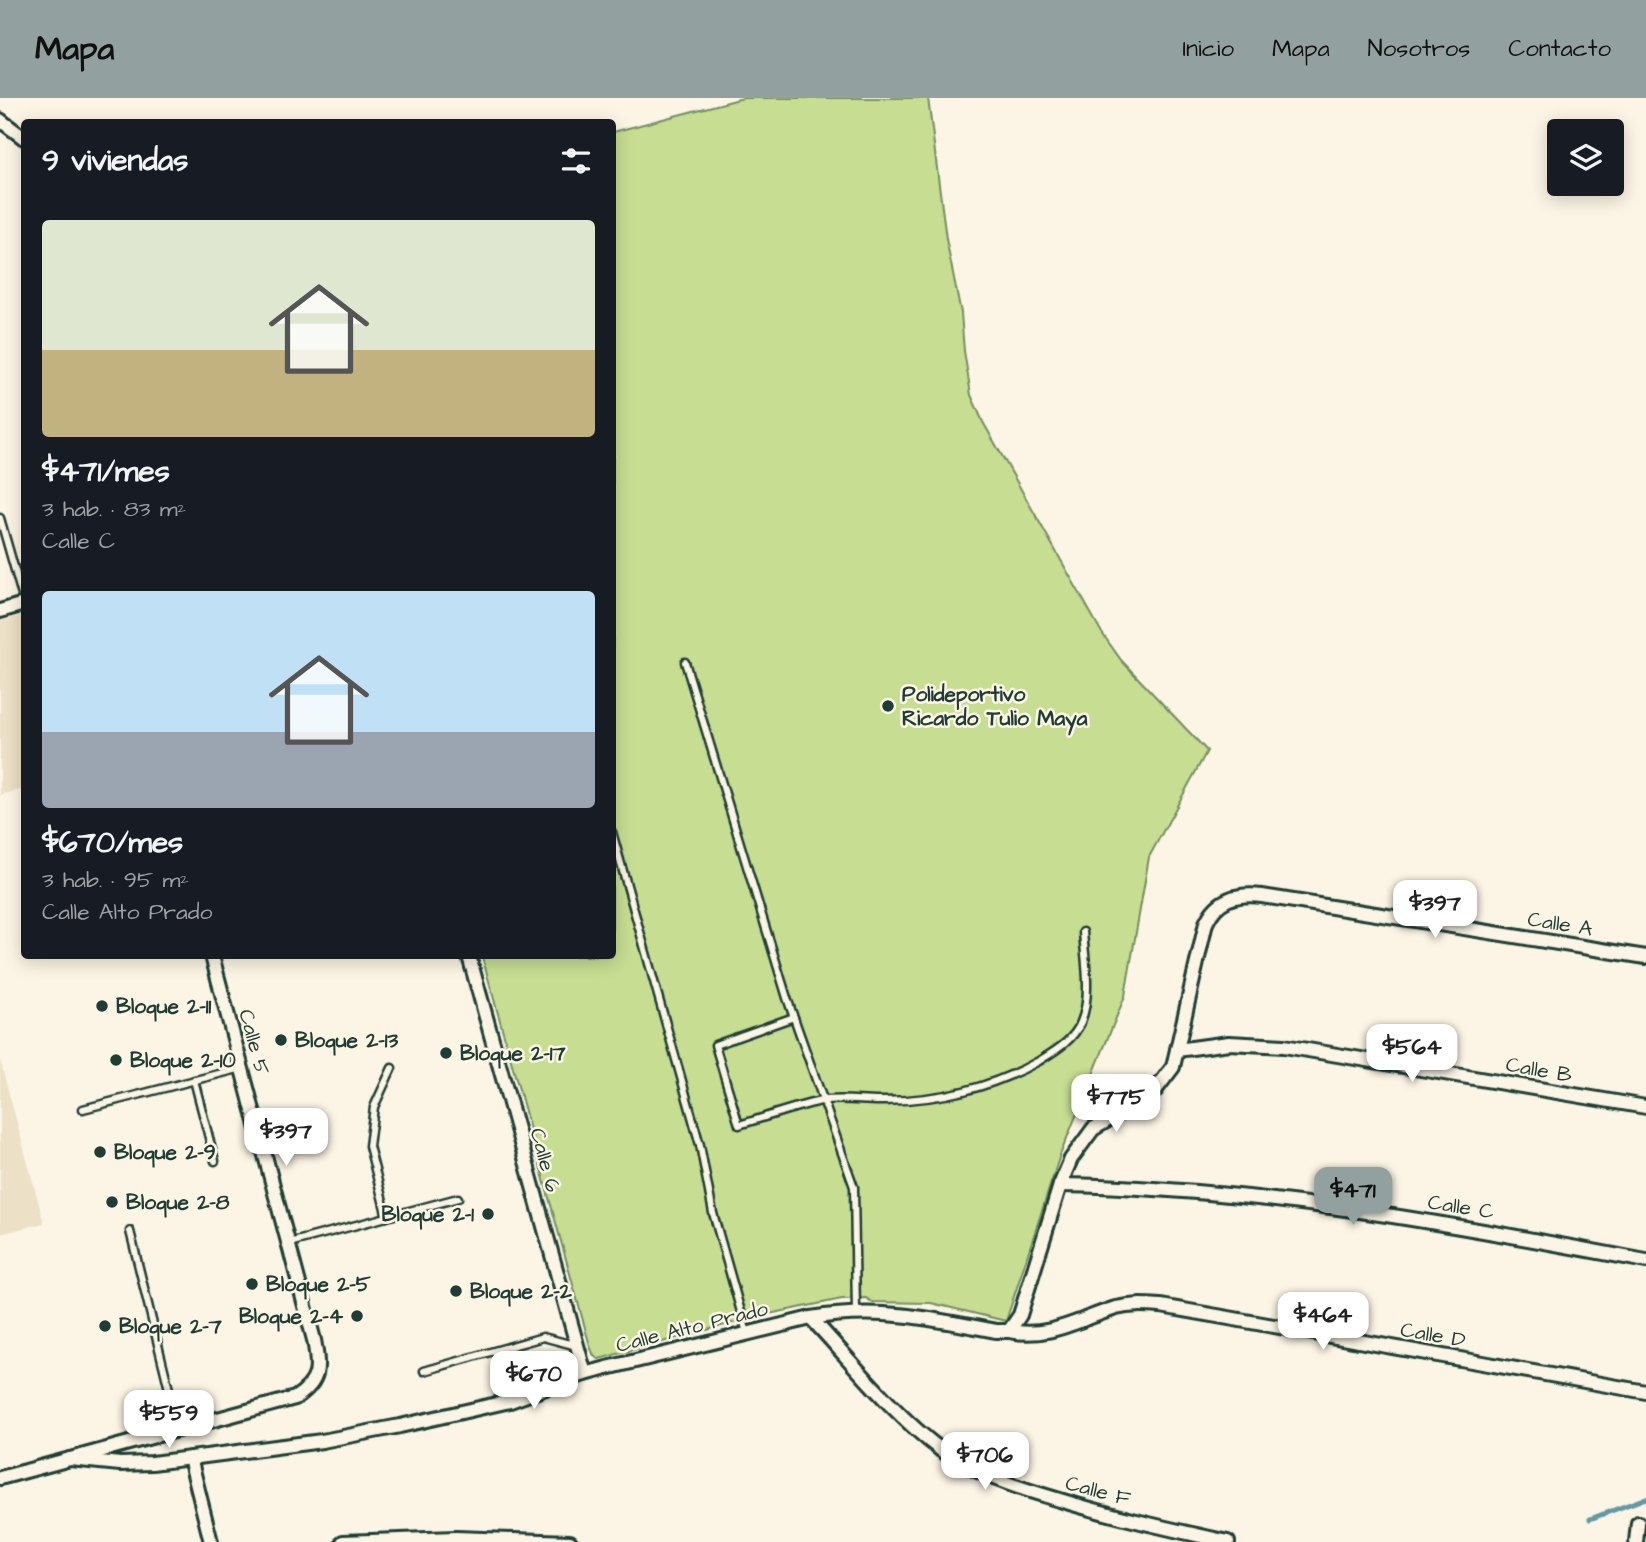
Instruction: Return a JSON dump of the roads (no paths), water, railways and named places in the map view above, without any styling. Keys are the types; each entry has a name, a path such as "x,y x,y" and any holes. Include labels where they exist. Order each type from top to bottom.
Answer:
{"street":[{"path":"0,120 21,136"},
{"path":"0,611 21,604"},
{"name":"Calle A","path":"1177,1049 1206,923 1220,902 1231,897 1247,894 1262,896 1646,957"},
{"name":"Calle 5","path":"179,1430 295,1398 309,1389 317,1371 314,1340 213,959"},
{"name":"Calle 6","path":"470,959 585,1374"},
{"name":"Calle B","path":"1177,1049 1228,1043 1284,1046 1646,1107"},
{"path":"1003,1331 1020,1315 1060,1185 1082,1141 1094,1129 1153,1092 1173,1067 1177,1049"},
{"name":"Calle C","path":"1060,1185 1195,1192 1335,1208 1467,1227 1646,1261"},
{"name":"Calle D","path":"1003,1331 1057,1331 1115,1309 1136,1305 1161,1306 1646,1392"},
{"name":"Calle Alto Prado","path":"70,1459 120,1464 322,1441 510,1401 585,1374 811,1318 856,1312 896,1313 1003,1331"},
{"name":"Calle F","path":"811,1318 904,1420 944,1452 984,1474 1100,1513 1228,1542"},
{"path":"0,1478 179,1430"},
{"path":"190,1458 211,1542"},
{"path":"1636,1542 1638,1523"},
{"path":"343,1542 456,1538 570,1542"}],"lane":[{"path":"0,517 21,592"},
{"path":"685,662 794,1017 854,1187 856,1312"},
{"path":"616,846 700,1145 709,1196 747,1333"},
{"path":"794,1017 715,1045 739,1125 823,1101 916,1100 979,1089 1021,1071 1073,1036 1083,1019 1086,998 1083,932"},
{"path":"83,1109 242,1068"},
{"path":"387,1217 369,1146 374,1107 392,1068"},
{"path":"194,1080 215,1161"},
{"path":"289,1243 458,1198"},
{"path":"130,1231 179,1430"},
{"path":"424,1371 543,1338 577,1346"}],"waterway":[{"path":"1590,1519 1646,1498"}],"place":[{"name":"Polideportivo Ricardo Tulio Maya","path":"888,706"},
{"name":"Bloque 2-11","path":"102,1006"},
{"name":"Bloque 2-13","path":"281,1040"},
{"name":"Bloque 2-17","path":"446,1053"},
{"name":"Bloque 2-10","path":"116,1060"},
{"name":"Bloque 2-9","path":"100,1152"},
{"name":"Bloque 2-8","path":"112,1202"},
{"name":"Bloque 2-1","path":"488,1214"},
{"name":"Bloque 2-5","path":"252,1284"},
{"name":"Bloque 2-2","path":"456,1291"},
{"name":"Bloque 2-4","path":"357,1316"},
{"name":"Bloque 2-7","path":"105,1326"}]}
